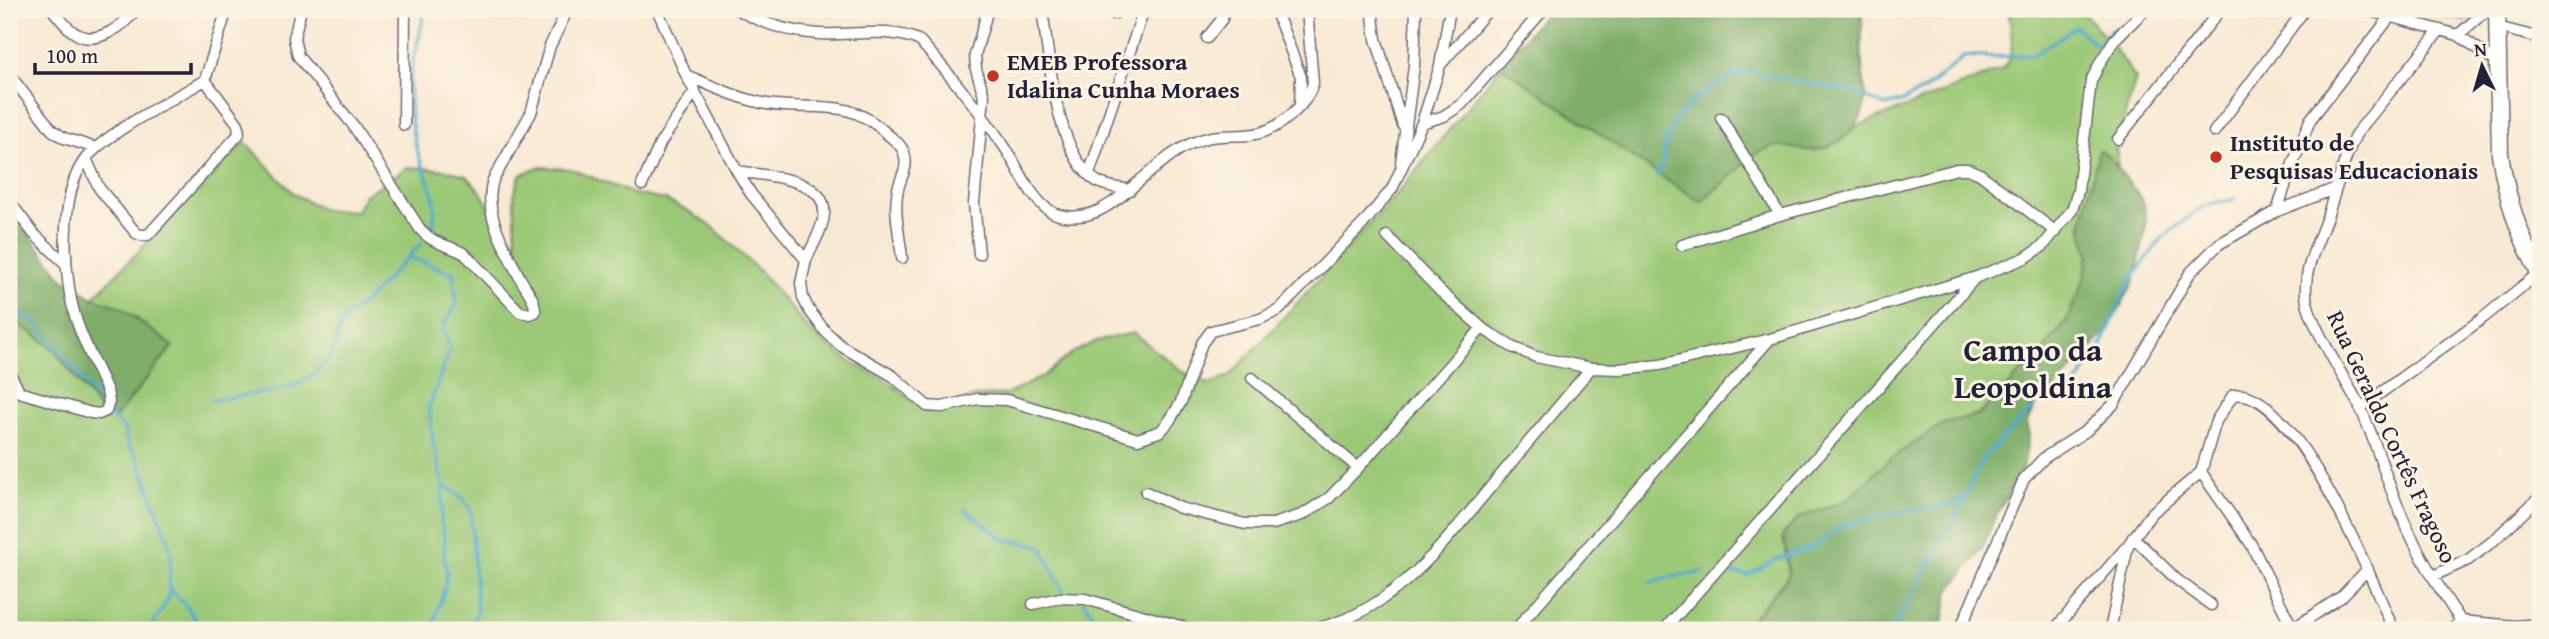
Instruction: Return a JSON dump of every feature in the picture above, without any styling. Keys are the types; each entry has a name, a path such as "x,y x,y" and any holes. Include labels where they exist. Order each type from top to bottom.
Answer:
{"highway":[{"path":"2497,9 2500,155 2509,204 2540,273"}],"street":[{"path":"52,9 68,28 77,35 87,37 116,29 127,21 136,9"},
{"path":"9,372 14,390 91,413 106,411 109,402 107,391 76,320 65,263 70,201 78,173 86,158 96,148 205,80 227,9"},
{"path":"302,9 294,38 298,56 353,125 420,229 427,238 436,243 454,247 465,254 520,312 530,314 535,312 535,304 495,224 489,190 531,113 550,46 568,9"},
{"path":"404,9 404,125"},
{"path":"657,9 686,75 737,172 751,194 806,260"},
{"path":"737,9 758,21 785,29 818,34 891,33 920,41 981,115 1040,202 1052,212 1067,216 1100,210 1188,145 1215,136 1256,134 1272,128 1300,105 1311,91 1313,83 1307,9"},
{"path":"979,254 974,203 984,96 975,55 988,9"},
{"path":"1042,9 1059,115 1066,137 1088,174 1098,183 1130,190"},
{"path":"1088,174 1144,9"},
{"path":"1207,38 1222,19 1223,9"},
{"path":"1275,9 1301,77 1300,105"},
{"path":"1372,9 1376,39 1405,132"},
{"path":"1400,174 1414,66 1416,9"},
{"path":"737,172 788,180 810,187 818,194 824,216 806,260 801,282 803,298 809,310 841,346 893,376 927,406 942,407 978,399 1007,400 1098,426 1127,438 1149,437 1161,431 1181,402 1202,343 1212,331 1271,315 1287,304 1382,203 1400,174 1422,123 1440,66 1450,9"},
{"path":"1440,66 1489,9"},
{"path":"1422,123 1444,116 1462,104 1544,9"},
{"path":"1387,236 1441,292 1482,328 1512,347 1536,357 1591,368 1619,369 1660,365 1770,339 1977,276 2025,258 2043,246 2072,210 2078,191 2091,81 2115,39 2146,9"},
{"path":"2118,139 2221,9"},
{"path":"2214,132 2305,9"},
{"path":"2363,9 2458,35 2497,62"},
{"path":"2458,35 2488,9"},
{"path":"2277,211 2310,120 2390,17"},
{"path":"2497,27 2540,38"},
{"name":"Rua Geraldo Cortês Fragoso","path":"2440,30 2356,134 2347,152 2328,214 2312,254 2306,279 2306,298 2311,316 2360,408 2399,510 2460,621"},
{"path":"2522,32 2540,31"},
{"path":"9,74 52,130 64,138 96,148"},
{"path":"686,75 751,100 768,104 838,107 858,112 876,123 903,149 905,156 906,169 897,194 902,258"},
{"path":"86,158 99,188 136,233 148,235 239,134 238,124 205,80"},
{"path":"642,185 661,142 695,91"},
{"path":"1721,118 1780,215"},
{"path":"1682,245 1942,171 1968,169 1980,174 2056,232"},
{"path":"1960,630 2018,490 2030,471 2044,458 2086,430 2113,405 2190,272 2219,244 2277,211 2334,189"},
{"path":"9,201 33,234 65,263"},
{"path":"2360,408 2540,273"},
{"path":"1664,630 1977,276"},
{"path":"1146,492 1207,517 1245,524 1273,524 1302,515 1329,498 1358,468 1482,328"},
{"path":"1515,630 1770,339"},
{"path":"1309,630 1357,615 1390,594 1428,561 1591,368"},
{"path":"1252,378 1358,468"},
{"path":"2054,630 2169,497 2201,471 2216,421 2233,394 2242,393 2264,404 2293,433 2342,515 2368,569 2392,630"},
{"path":"2201,471 2251,544 2292,629 2341,597 2368,569"},
{"path":"2433,576 2468,560 2493,541 2540,497"},
{"path":"2131,541 2211,605"},
{"path":"2110,630 2131,541"},
{"path":"1033,604 1060,598 1084,599 1194,630"},
{"path":"2451,630 2460,621 2515,626 2540,624"}],"shaded area":[{"path":"2396,9 2478,9 2477,16 2466,23"}],"green space":[{"path":"1549,9 1862,9 1865,96 1860,118 1844,138 1829,146 1804,150 1776,146 1757,153 1701,202 1501,66"},
{"path":"2008,9 2080,9 2111,43 2136,79 2116,144 2118,168 2109,156 2100,150 2083,218 2082,230 2089,254 2083,283 2066,322 2045,348 1980,414 1944,423 1889,460 1847,500 1798,518 1783,535 1789,575 1743,630 9,630 9,319 53,349 100,410 139,320 118,306 93,298 245,142 294,194 323,210 356,211 365,195 408,167 447,170 467,176 481,192 509,246 516,243 514,195 520,175 538,167 571,169 634,194 665,200 713,227 762,274 811,332 852,363 889,382 926,411 978,396 1008,394 1042,377 1072,353 1097,341 1133,333 1185,373 1209,384 1230,376 1397,194 1501,66 1701,201 1757,153 1768,147 1788,145 1807,150 1838,142 1857,126 2003,69 2012,48"},
{"path":"2099,150 2109,156 2144,203 2146,229 2135,279 2109,328 2054,389 2036,404 2027,422 2029,436 2023,467 1995,517 1982,548 1948,593 1942,630 1743,630 1789,575 1783,535 1798,518 1847,500 1889,460 1944,423 1980,414 2045,348 2066,322 2083,283 2089,254 2082,230 2083,218"},
{"path":"9,209 62,278 93,298 118,306 173,346 116,417 101,410 53,349 9,319"}],"waterway":[{"path":"424,9 412,68 410,98 416,144 434,200 430,234"},
{"path":"1657,176 1674,121 1693,100 1732,75 1750,72 1853,92 1885,106 1901,102 1924,90 1965,56 2034,54 2076,27 2097,46 2112,29"},
{"path":"1892,630 1955,519 1983,458 2031,410 2040,395 2058,393 2076,384 2098,354 2128,284 2161,239 2199,209 2235,199"},
{"path":"213,400 280,390 304,381 326,363 332,354 344,317 364,303 421,244"},
{"path":"408,257 453,273 457,304 443,326 450,349 429,407 433,442 443,484 441,523 447,572 432,630"},
{"path":"9,311 36,322 101,403"},
{"path":"109,413 124,429 128,445 138,458 171,551 168,600 149,630"},
{"path":"443,486 460,497 471,514 477,611 470,630"},
{"path":"1723,572 1749,575 1777,559 1816,546 1842,526 1945,505 1963,498"},
{"path":"964,509 1003,539 1041,546 1064,594"},
{"path":"1651,583 1705,572"},
{"path":"169,588 187,607 202,630"},
{"path":"1084,602 1104,630"}],"place":[{"name":"EMEB Professora Idalina Cunha Moraes","path":"993,76"},
{"name":"Instituto de Pesquisas Educacionais","path":"2216,157"}],"district":[{"name":"Campo da Leopoldina","path":"2033,368"}]}
